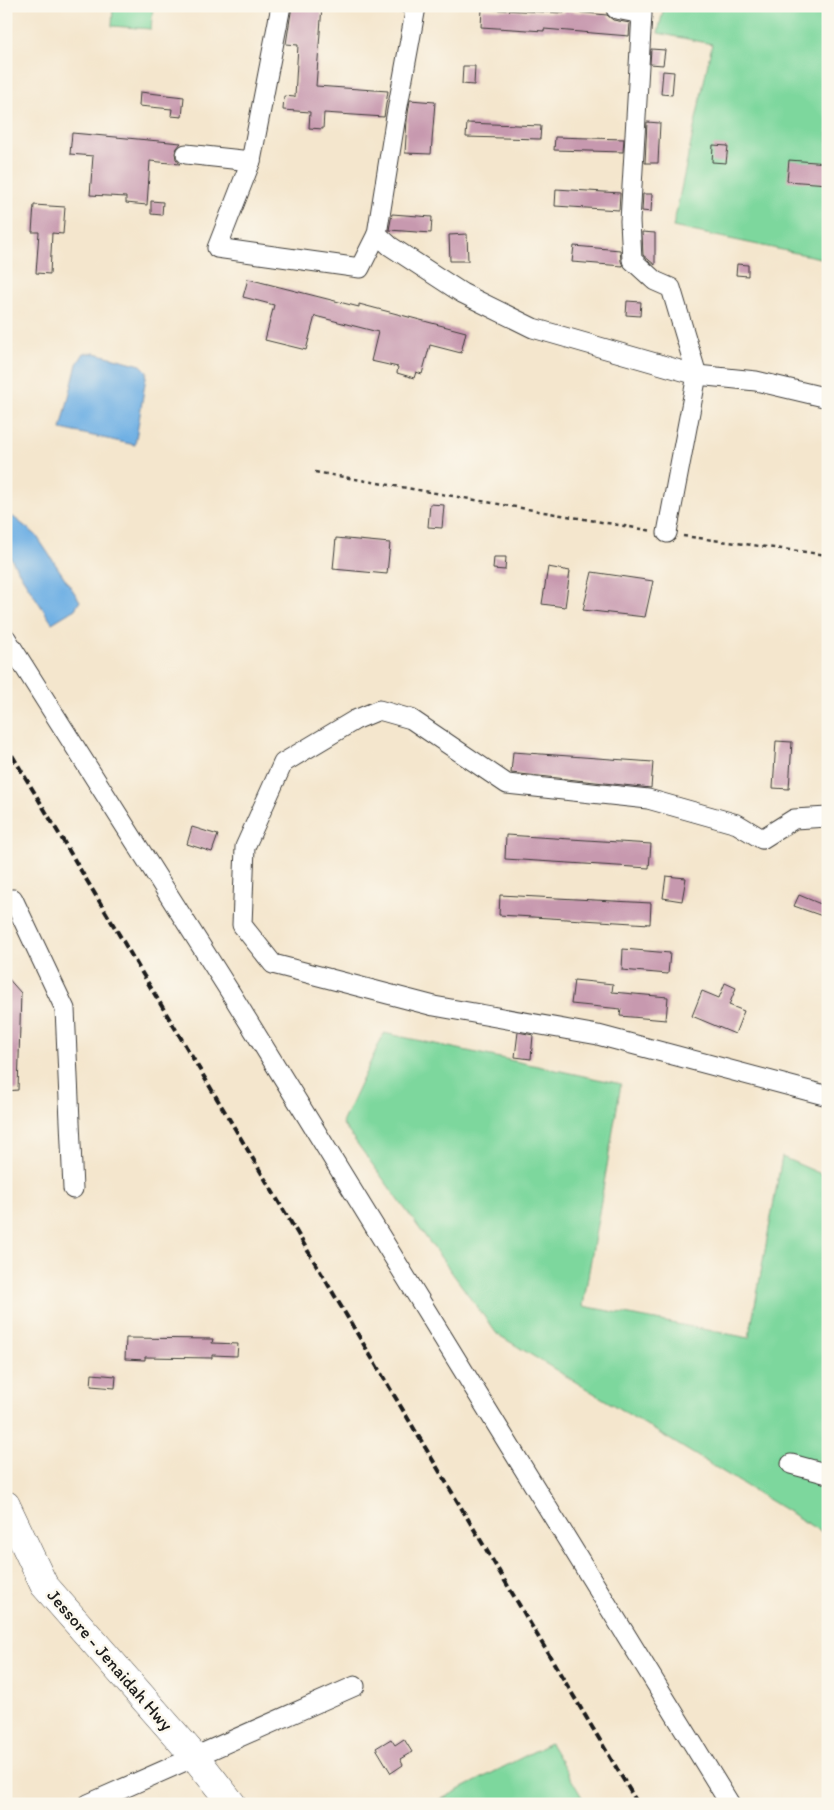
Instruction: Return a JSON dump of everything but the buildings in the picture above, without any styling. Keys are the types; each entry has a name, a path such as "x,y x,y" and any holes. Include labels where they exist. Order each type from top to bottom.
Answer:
{"highway":[{"name":"Jessore - Jenaidah Hwy","path":"6,1505 44,1584 195,1757 232,1804"}],"street":[{"path":"281,6 251,161 217,248 360,268 377,234 416,6 410,6"},
{"path":"616,6 616,9 642,14 630,221 632,260 655,281 671,288 697,375 667,533"},
{"path":"186,154 251,161"},
{"path":"377,234 390,246 462,293 533,328 697,375 756,381 828,398"},
{"path":"6,638 232,995 730,1804"},
{"path":"828,817 794,819 762,839 737,824 648,799 507,784 410,719 379,710 355,720 283,763 245,847 242,925 273,964 434,1006 598,1035 828,1096"},
{"path":"6,900 13,899 64,1008 72,1189"},
{"path":"791,1464 828,1474"},
{"path":"88,1804 356,1686"}],"path":[{"path":"315,472 667,533 828,555"}],"green space":[{"path":"113,6 153,6 151,29 112,26"},
{"path":"664,6 828,6 828,247 825,259 673,227 712,44 658,33"},
{"path":"384,1033 621,1084 583,1306 749,1338 782,1157 828,1177 828,1536 497,1334 342,1123"},
{"path":"550,1743 586,1804 432,1804"}],"water":[{"path":"84,353 95,353 141,365 147,371 135,445 61,429 77,364"},
{"path":"12,516 36,535 80,601 75,609 52,623 22,577 6,548 6,522"}],"railway":[{"path":"6,745 638,1804"}]}
